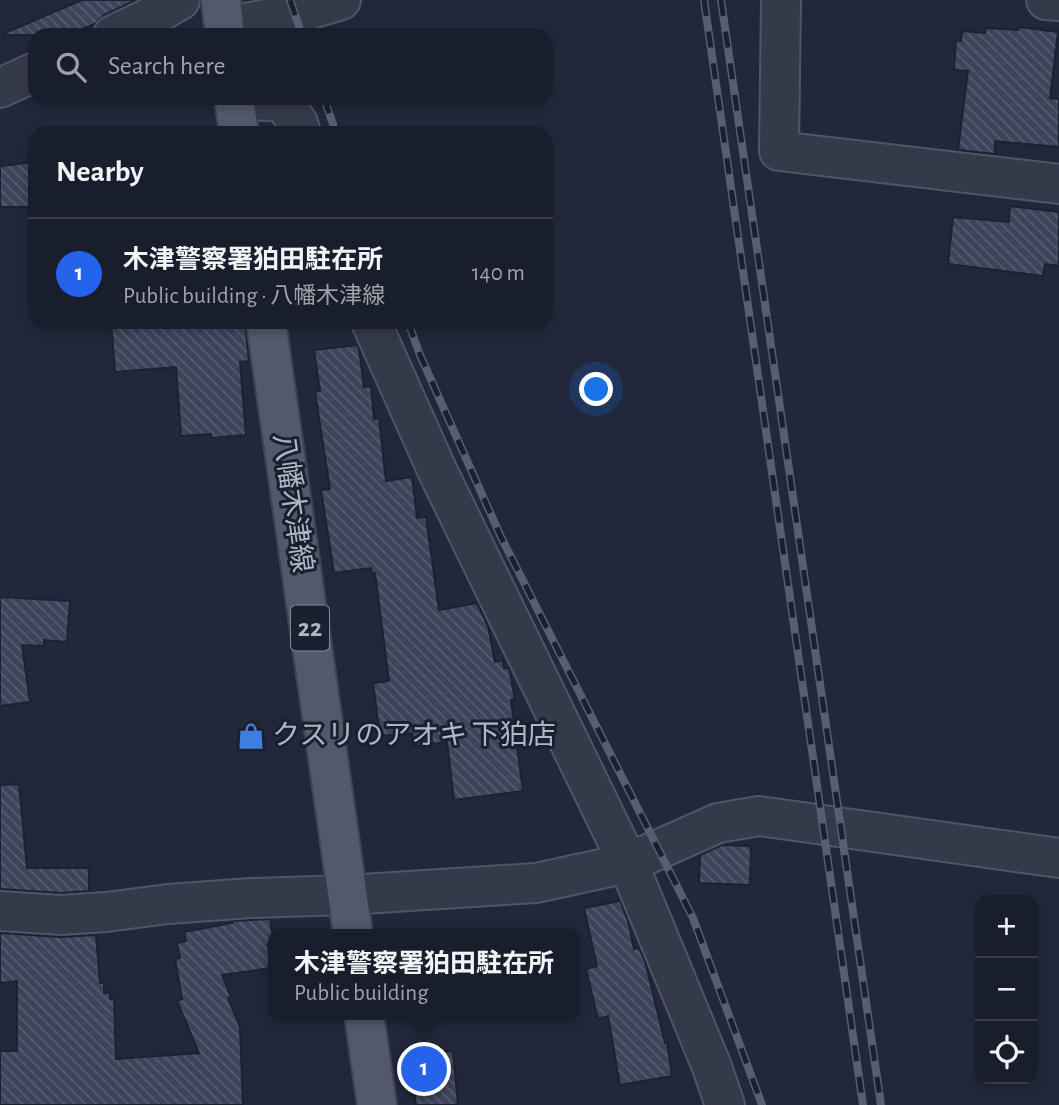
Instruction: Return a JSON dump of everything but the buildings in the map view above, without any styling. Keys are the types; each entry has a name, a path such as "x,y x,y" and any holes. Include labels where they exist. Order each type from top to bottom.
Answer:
{"main road":[{"name":"八幡木津線","path":"267,329 352,929"},
{"path":"365,1020 377,1105"}],"street":[{"path":"128,28 180,0"},
{"path":"223,21 295,13 341,0"},
{"path":"781,0 779,151 1059,184"},
{"path":"1046,0 1059,1"},
{"path":"0,88 28,75"},
{"path":"236,110 265,105"},
{"path":"285,105 299,126"},
{"path":"374,329 437,470 628,863 712,1067 724,1105"},
{"path":"0,911 61,915 182,903 536,883 628,863 718,823 759,816 1059,858"}],"railway":[{"path":"290,0 300,28"},
{"path":"704,0 863,1105"},
{"path":"721,0 881,1105"},
{"path":"326,105 334,126"},
{"path":"411,329 501,537 693,918 762,1105"}],"place":[{"name":"クスリのアオキ 下狛店","path":"251,736"},
{"name":"木津警察署狛田駐在所","path":"424,1069"}]}
